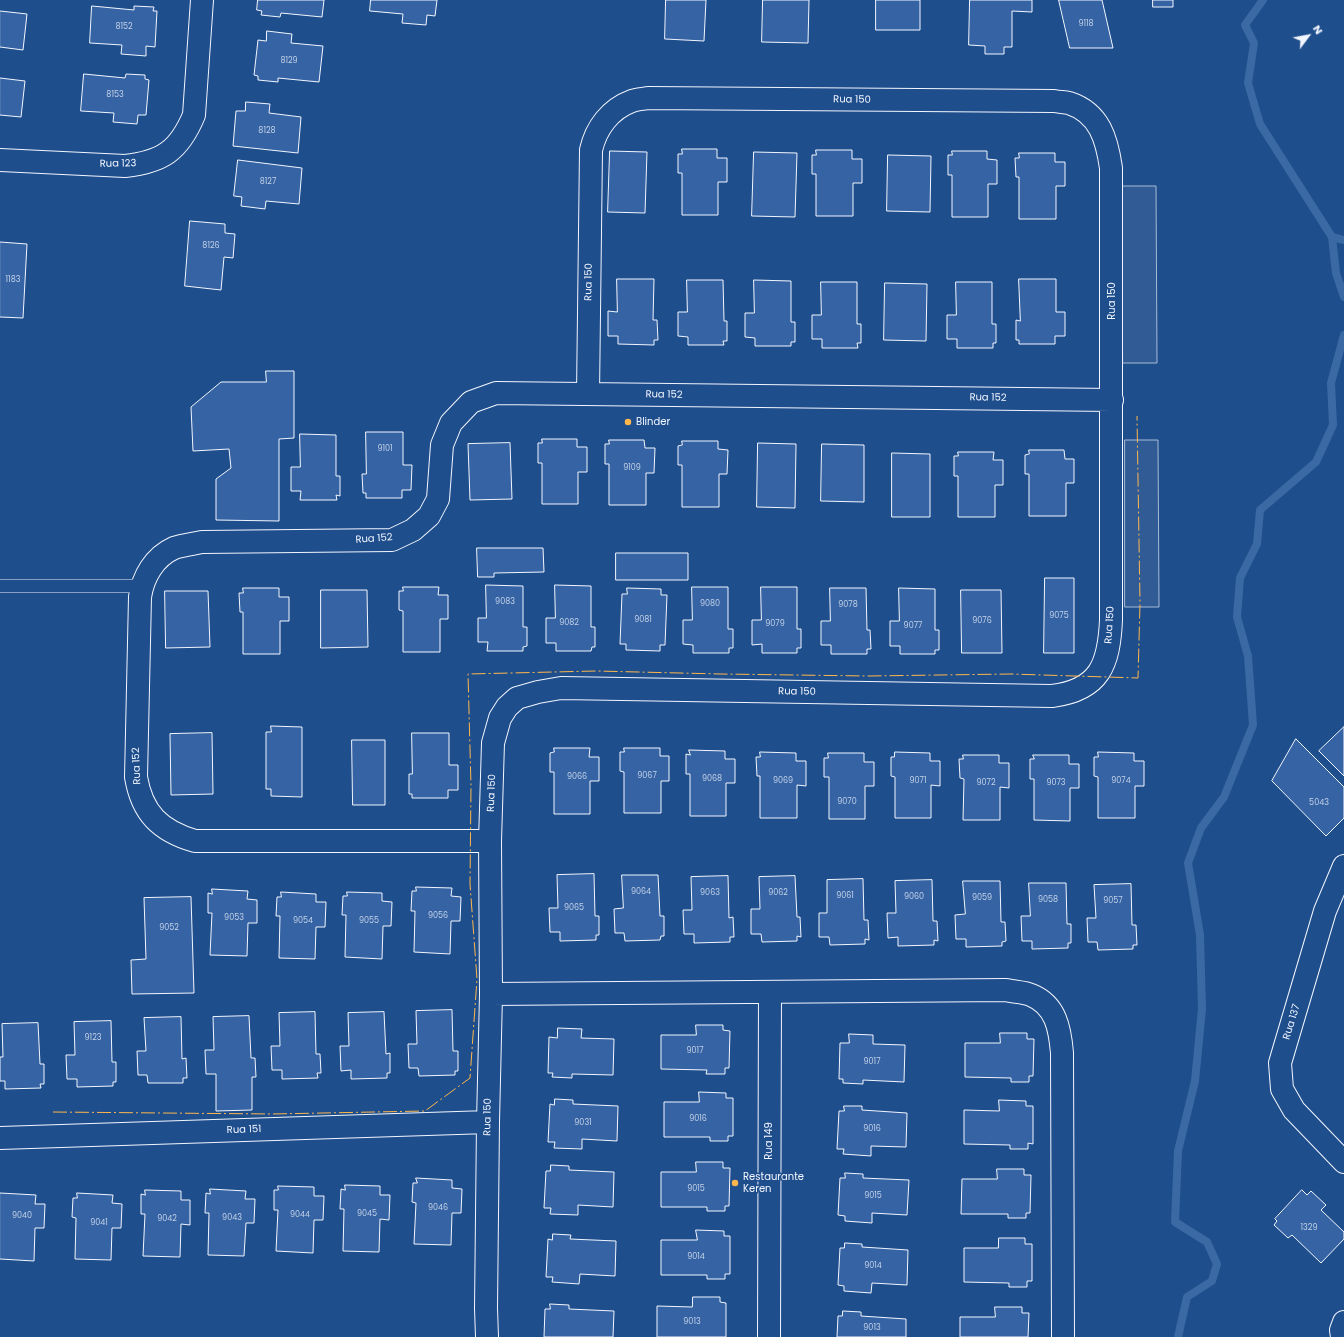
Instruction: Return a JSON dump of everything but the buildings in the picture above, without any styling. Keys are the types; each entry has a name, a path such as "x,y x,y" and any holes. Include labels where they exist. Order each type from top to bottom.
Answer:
{"street":[{"name":"Rua 123","path":"0,160 125,166 156,160 169,152 188,130 194,115 202,0"},
{"name":"Rua 150","path":"487,1337 488,1122 491,994 490,841 493,743 500,718 507,707 517,698 561,688 1052,696 1066,695 1082,689 1093,680 1104,665 1110,643 1111,620 1111,168 1103,133 1092,117 1084,110 1069,103 1038,101 648,98 632,100 619,108 600,126 594,136 591,150 588,394"},
{"name":"Rua 152","path":"490,841 195,841 170,831 155,819 145,806 138,792 136,777 140,597 142,586 150,568 160,557 174,548 202,542 392,540 413,530 429,516 438,499 442,445 451,423 471,402 496,393 1112,400"},
{"name":"Rua 137","path":"1344,866 1326,912 1280,1063 1282,1089 1294,1110 1344,1162"},
{"path":"491,994 1006,990 1030,995 1043,1002 1053,1013 1060,1029 1062,1053 1063,1337"},
{"name":"Rua 149","path":"769,1337 770,992"},
{"name":"Rua 151","path":"0,1138 488,1122"},
{"path":"1342,1337 1341,1330 1344,1322"}],"lane":[{"path":"0,586 142,586"}],"shaded area":[{"path":"1122,186 1156,186 1157,363 1123,363"},
{"path":"1125,440 1158,440 1159,607 1125,607"}],"waterway":[{"path":"1263,0 1245,25 1254,43 1248,83 1260,124 1332,237 1336,273 1344,297"},
{"path":"1332,237 1344,240"},
{"path":"1178,1337 1187,1297 1212,1281 1217,1264 1207,1242 1175,1222 1178,1151 1195,1081 1202,1009 1200,935 1188,863 1201,828 1224,797 1253,725 1248,656 1237,617 1240,578 1257,544 1260,510 1316,462 1333,425 1331,383 1344,335"}],"power":[{"path":"53,1112 272,1114 425,1111 470,1078 477,979 470,884 471,786 468,674 596,671 868,676 1011,674 1138,678 1140,603 1137,416"}],"place":[{"name":"Blinder","path":"628,422"},
{"name":"Restaurante Keren","path":"735,1183"}]}
